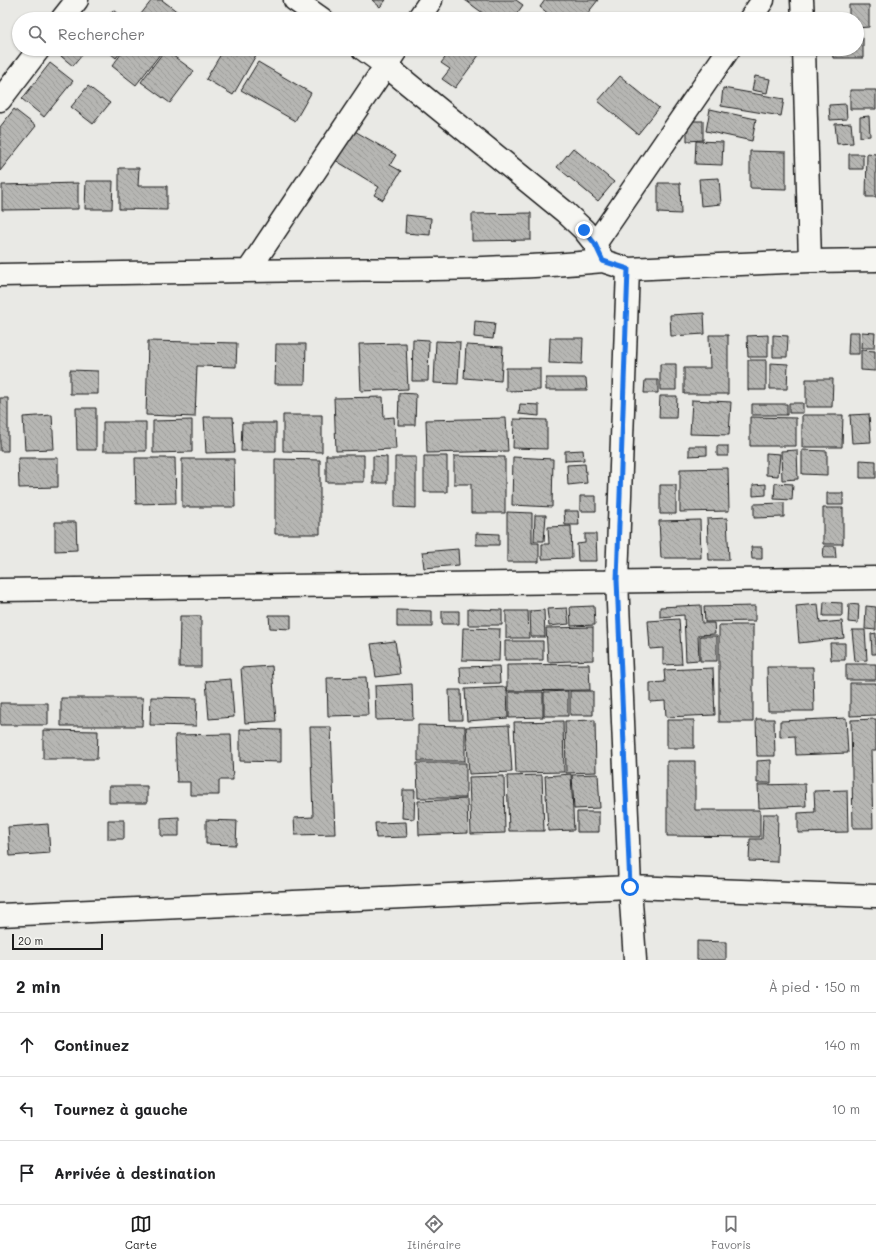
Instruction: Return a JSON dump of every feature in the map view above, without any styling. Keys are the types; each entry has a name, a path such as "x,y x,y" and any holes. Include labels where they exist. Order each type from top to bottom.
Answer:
{"street":[{"path":"68,12 77,0"},
{"path":"295,0 312,12"},
{"path":"423,12 432,0"},
{"path":"755,12 763,0"},
{"path":"802,0 803,12"},
{"path":"0,100 34,56"},
{"path":"0,275 499,269 558,265 599,252 725,56"},
{"path":"804,56 810,261"},
{"path":"248,271 391,57 565,212 584,230 599,252 628,269 810,261 876,260"},
{"path":"628,269 617,580 630,887 635,960"},
{"path":"0,590 617,580 876,578"},
{"path":"0,915 630,887 876,896"}],"building":[{"path":"152,0 162,0 178,12 143,12"},
{"path":"372,0 386,0 380,7"},
{"path":"465,0 516,0 523,5 518,12 481,12"},
{"path":"545,0 598,0 589,12 546,12 540,7"},
{"path":"849,5 869,5 869,27 864,27 864,12 849,12"},
{"path":"61,56 81,56 73,66"},
{"path":"120,56 159,56 136,85 112,66"},
{"path":"160,56 173,56 194,71 170,103 141,82"},
{"path":"220,56 256,56 233,95 206,79"},
{"path":"446,56 478,56 455,88 442,79 450,69 441,63"},
{"path":"833,56 863,56 863,58 833,58"},
{"path":"258,62 311,93 295,121 241,90"},
{"path":"50,63 73,81 44,117 22,99"},
{"path":"620,76 659,108 638,134 598,101"},
{"path":"755,76 770,79 767,93 752,90"},
{"path":"88,86 110,103 93,124 71,107"},
{"path":"723,88 784,99 781,116 721,106"},
{"path":"850,90 876,90 876,109 850,109"},
{"path":"846,104 847,119 830,120 829,105"},
{"path":"14,109 36,126 0,171 0,127"},
{"path":"710,109 756,119 752,141 706,131"},
{"path":"869,116 870,136 860,137 860,117"},
{"path":"687,121 703,121 703,140 687,141"},
{"path":"851,123 853,143 837,144 835,124"},
{"path":"353,130 396,155 390,165 401,171 383,200 374,195 379,187 335,160"},
{"path":"696,141 723,142 722,165 695,164"},
{"path":"573,148 614,182 598,201 557,167"},
{"path":"750,151 786,152 786,189 750,188"},
{"path":"867,153 876,154 876,197 866,197"},
{"path":"849,154 863,154 863,169 849,169"},
{"path":"119,168 139,168 138,186 167,186 167,210 119,209"},
{"path":"719,178 721,204 701,206 699,179"},
{"path":"86,181 113,181 112,209 85,209"},
{"path":"78,183 78,209 2,210 2,185"},
{"path":"658,183 680,183 681,214 658,213"},
{"path":"531,213 531,240 472,241 472,214"},
{"path":"406,215 431,218 430,235 405,233"},
{"path":"704,313 705,334 671,336 670,315"},
{"path":"475,321 495,323 493,339 474,337"},
{"path":"849,332 859,332 859,354 848,354"},
{"path":"862,332 875,333 874,348 861,348"},
{"path":"709,335 728,335 728,394 684,394 684,368 710,368"},
{"path":"768,335 768,357 748,357 747,336"},
{"path":"773,335 788,336 787,357 773,357"},
{"path":"550,338 583,338 582,364 549,363"},
{"path":"413,339 429,340 428,381 412,381"},
{"path":"148,341 237,343 236,367 197,366 195,417 146,415"},
{"path":"436,341 460,342 458,384 434,383"},
{"path":"406,343 408,389 361,391 359,344"},
{"path":"276,344 306,344 305,384 275,384"},
{"path":"466,345 503,347 501,381 464,378"},
{"path":"861,350 875,351 875,371 861,370"},
{"path":"748,360 766,360 766,390 748,390"},
{"path":"770,363 788,364 787,389 770,389"},
{"path":"660,364 676,364 676,390 660,390"},
{"path":"506,368 540,368 540,390 506,391"},
{"path":"70,370 98,371 98,394 70,394"},
{"path":"546,378 586,378 587,390 546,390"},
{"path":"806,379 833,379 832,407 806,407"},
{"path":"645,380 658,380 658,393 644,393"},
{"path":"399,393 416,394 415,425 398,425"},
{"path":"660,396 677,396 676,418 659,418"},
{"path":"383,397 384,418 394,417 396,449 336,451 334,398"},
{"path":"0,398 8,398 8,451 0,451"},
{"path":"692,400 731,402 729,435 690,434"},
{"path":"789,403 803,403 803,413 789,413"},
{"path":"520,404 539,405 539,416 519,414"},
{"path":"752,404 787,404 787,415 752,415"},
{"path":"76,408 96,408 96,450 77,450"},
{"path":"869,414 871,442 852,443 850,415"},
{"path":"52,415 54,449 25,450 23,417"},
{"path":"283,415 322,415 322,452 283,451"},
{"path":"802,415 843,415 842,447 802,447"},
{"path":"204,417 233,417 235,452 206,453"},
{"path":"750,417 796,418 796,446 750,446"},
{"path":"506,418 508,451 427,453 426,420"},
{"path":"514,419 547,420 547,449 513,448"},
{"path":"192,420 192,452 153,453 153,421"},
{"path":"103,422 146,422 146,451 103,451"},
{"path":"242,423 276,423 276,451 241,451"},
{"path":"689,446 707,446 707,455 689,456"},
{"path":"717,446 728,446 728,456 717,456"},
{"path":"583,450 584,460 565,461 565,451"},
{"path":"797,450 798,479 782,480 781,451"},
{"path":"802,450 827,451 827,475 802,474"},
{"path":"766,453 780,454 778,476 766,475"},
{"path":"326,455 364,455 364,482 326,482"},
{"path":"373,456 387,457 387,483 373,483"},
{"path":"424,456 447,456 447,492 424,492"},
{"path":"454,456 505,457 505,513 471,513 471,484 454,484"},
{"path":"395,457 416,457 416,508 395,507"},
{"path":"513,457 553,459 552,507 512,505"},
{"path":"18,458 58,458 58,487 19,488"},
{"path":"135,458 175,458 176,503 136,504"},
{"path":"182,459 234,459 235,507 182,507"},
{"path":"275,459 320,460 320,534 275,534"},
{"path":"860,460 876,461 876,478 860,478"},
{"path":"585,464 587,483 568,485 567,465"},
{"path":"728,468 729,511 680,512 680,469"},
{"path":"775,483 793,484 792,500 774,499"},
{"path":"766,484 766,495 753,496 753,485"},
{"path":"660,485 676,485 676,514 660,514"},
{"path":"827,493 843,493 843,505 827,505"},
{"path":"580,496 596,496 596,511 580,511"},
{"path":"784,503 784,517 754,518 754,504"},
{"path":"823,508 843,508 843,544 823,544"},
{"path":"564,511 578,511 579,525 565,525"},
{"path":"507,512 532,513 532,543 539,543 539,562 507,562"},
{"path":"535,515 546,515 544,541 534,541"},
{"path":"727,518 729,560 709,560 707,519"},
{"path":"700,520 701,558 661,558 659,521"},
{"path":"55,522 76,522 77,550 55,551"},
{"path":"571,526 572,558 542,559 542,544 549,544 548,527"},
{"path":"476,533 499,534 499,545 476,545"},
{"path":"585,534 596,534 597,561 578,561 577,544 585,543"},
{"path":"824,546 835,546 836,558 823,558"},
{"path":"751,547 762,547 762,559 752,559"},
{"path":"458,549 459,565 424,568 422,552"},
{"path":"824,602 842,603 842,616 823,616"},
{"path":"818,604 820,623 842,621 844,638 799,643 796,606"},
{"path":"849,604 859,605 858,623 848,622"},
{"path":"701,605 702,623 714,623 715,634 698,635 699,660 686,661 684,615 660,617 660,607"},
{"path":"594,606 595,625 571,626 570,607"},
{"path":"755,606 755,621 705,622 704,607"},
{"path":"866,606 876,607 876,630 865,629"},
{"path":"567,608 569,624 549,626 547,609"},
{"path":"468,609 502,610 502,625 468,625"},
{"path":"397,610 432,611 432,627 397,627"},
{"path":"544,610 545,637 531,637 530,611"},
{"path":"442,611 459,611 459,624 442,624"},
{"path":"506,611 528,611 529,638 506,638"},
{"path":"269,615 291,615 291,629 270,628"},
{"path":"180,616 201,616 201,667 179,667"},
{"path":"679,619 682,664 663,665 663,648 650,649 648,621"},
{"path":"719,625 753,625 753,722 719,722"},
{"path":"593,627 593,660 548,662 546,628"},
{"path":"463,628 500,629 499,661 462,660"},
{"path":"852,630 865,630 867,660 855,661"},
{"path":"876,633 876,654 872,654 871,634"},
{"path":"700,636 717,636 717,661 700,661"},
{"path":"395,641 400,674 376,677 371,644"},
{"path":"505,641 543,641 543,660 505,660"},
{"path":"830,643 845,643 845,660 831,660"},
{"path":"589,664 590,690 507,691 507,665"},
{"path":"846,664 876,664 876,680 846,680"},
{"path":"272,666 276,721 245,723 241,668"},
{"path":"499,666 500,683 461,684 460,667"},
{"path":"767,667 813,667 814,711 768,711"},
{"path":"713,668 715,715 666,717 665,701 650,702 650,683 665,682 664,670"},
{"path":"366,677 368,715 328,716 327,678"},
{"path":"231,679 234,717 209,719 206,681"},
{"path":"850,683 876,683 876,715 850,716"},
{"path":"412,684 413,719 376,720 375,686"},
{"path":"507,687 508,718 467,721 465,689"},
{"path":"449,690 461,690 462,720 450,720"},
{"path":"568,691 568,716 544,716 544,692"},
{"path":"570,691 593,691 593,715 570,715"},
{"path":"509,692 543,692 543,717 509,718"},
{"path":"151,697 197,698 196,726 150,725"},
{"path":"61,698 143,698 142,726 61,726"},
{"path":"0,703 48,703 48,725 0,725"},
{"path":"846,718 848,753 796,755 795,736 780,737 780,721"},
{"path":"756,719 774,719 775,756 757,756"},
{"path":"876,719 876,751 871,751 873,828 853,828 851,720"},
{"path":"595,720 596,772 566,773 565,721"},
{"path":"667,720 694,720 694,748 667,748"},
{"path":"563,721 564,772 516,773 514,722"},
{"path":"418,725 465,726 465,761 418,761"},
{"path":"509,725 512,772 469,774 466,727"},
{"path":"310,727 331,727 335,834 295,835 294,818 313,817"},
{"path":"240,729 281,730 281,762 240,761"},
{"path":"43,730 98,731 97,759 43,759"},
{"path":"231,734 233,780 219,780 219,795 190,795 190,782 177,782 175,735"},
{"path":"771,760 771,783 757,783 757,761"},
{"path":"667,761 695,761 695,810 760,810 760,837 667,836"},
{"path":"417,763 466,763 466,798 418,798"},
{"path":"571,774 574,830 548,831 545,776"},
{"path":"598,774 600,808 574,809 572,775"},
{"path":"542,775 544,831 509,831 507,776"},
{"path":"504,776 505,833 471,834 469,777"},
{"path":"805,784 806,806 759,808 758,785"},
{"path":"109,786 147,786 147,803 109,803"},
{"path":"403,790 415,790 414,819 402,818"},
{"path":"847,790 848,832 798,833 798,813 815,812 814,791"},
{"path":"467,799 468,833 419,835 418,801"},
{"path":"577,812 599,812 599,832 577,832"},
{"path":"763,814 778,814 777,862 749,861 750,839 762,839"},
{"path":"179,817 179,836 161,836 161,818"},
{"path":"108,820 124,820 124,839 108,839"},
{"path":"206,820 237,821 236,845 206,844"},
{"path":"406,822 407,837 376,838 375,823"},
{"path":"48,824 50,853 10,856 8,827"},
{"path":"697,941 726,942 726,960 697,960"}],"route":[{"path":"584,230 595,244 603,261 628,269 617,580 630,887"}]}
